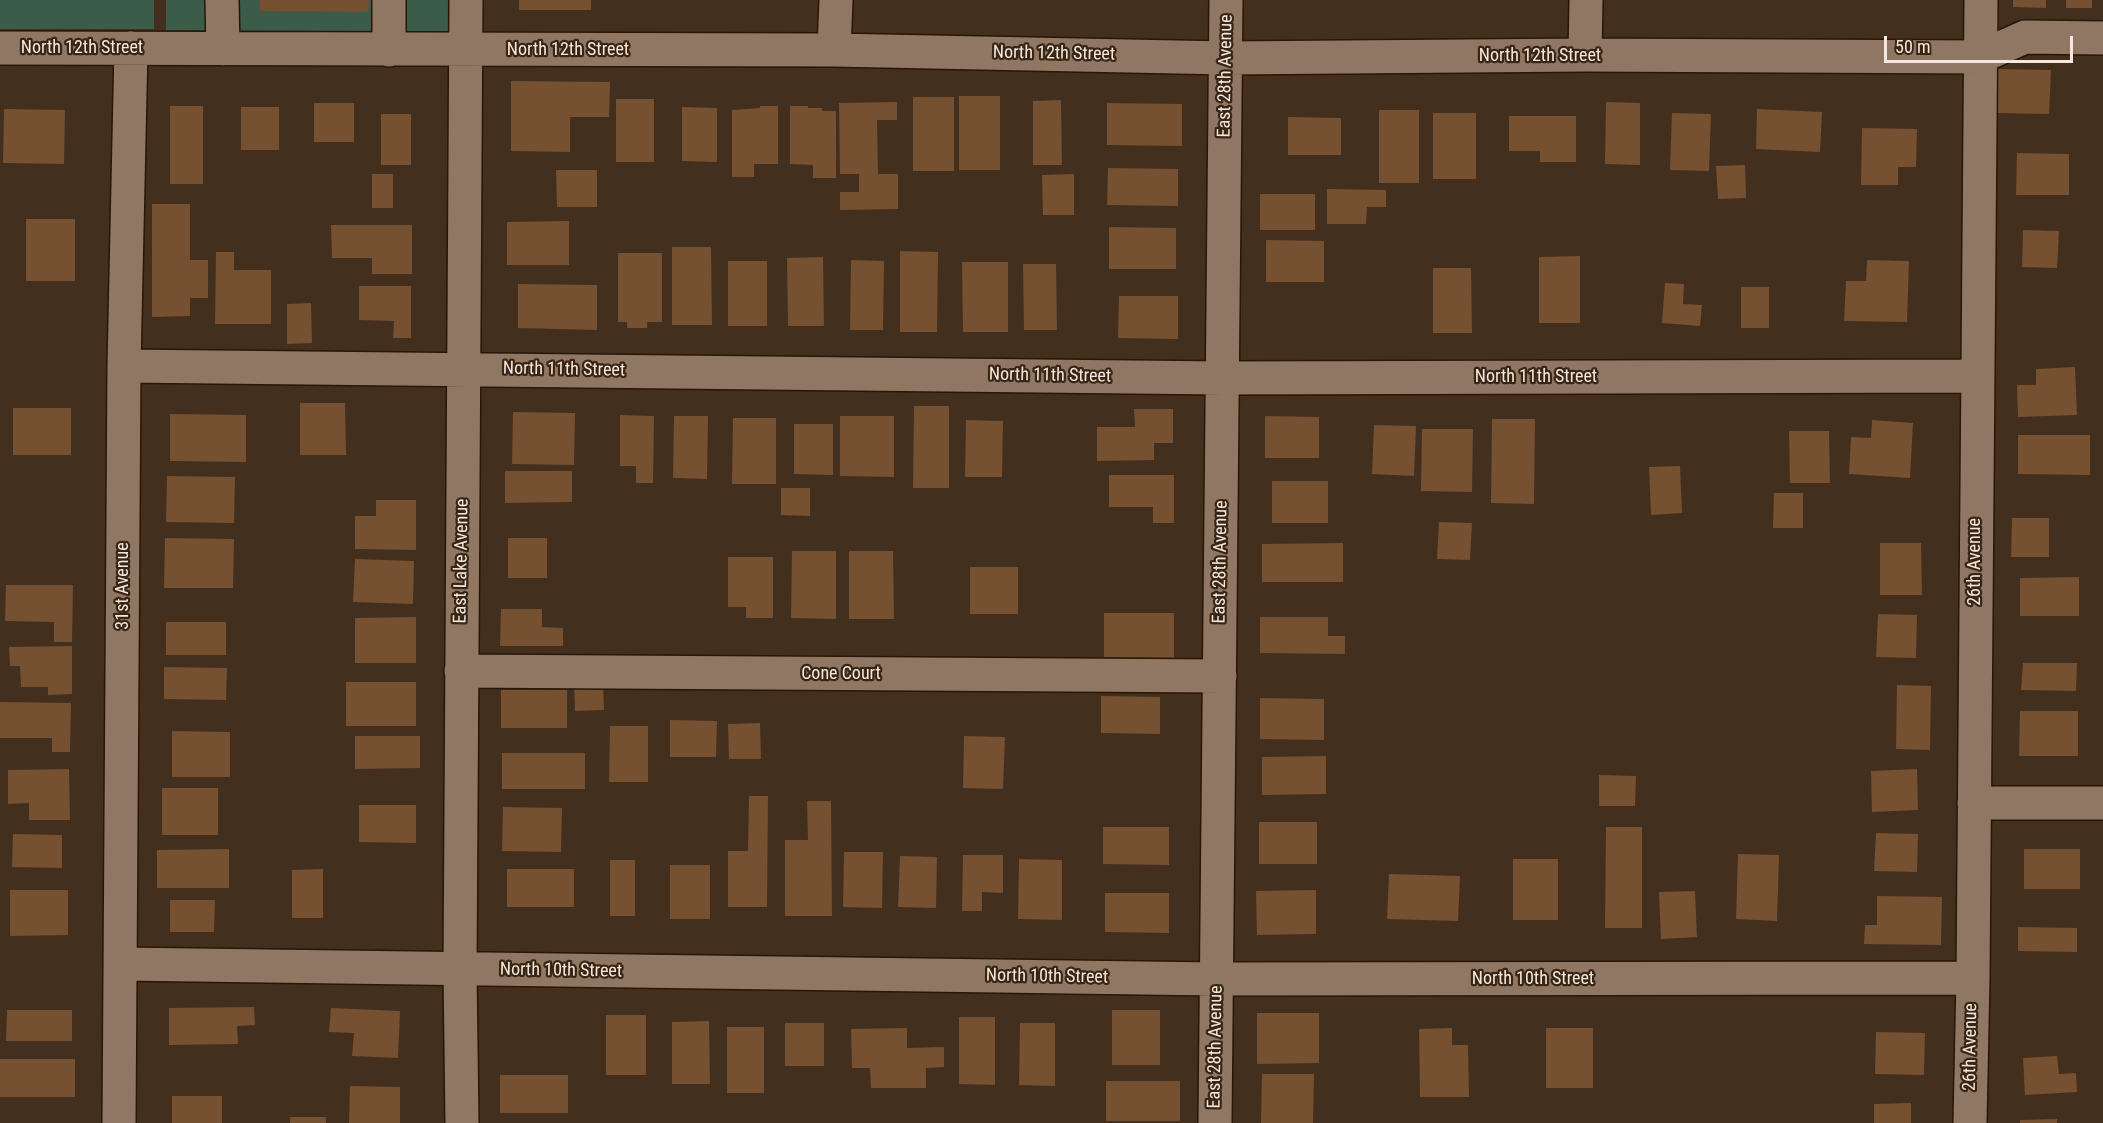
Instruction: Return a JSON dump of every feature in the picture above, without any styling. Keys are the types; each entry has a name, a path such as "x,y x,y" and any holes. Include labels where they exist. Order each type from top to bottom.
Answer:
{"street":[{"path":"222,0 223,49"},
{"path":"389,0 389,50"},
{"name":"East Lake Avenue","path":"462,1123 461,671 466,0"},
{"path":"834,50 836,0"},
{"name":"East 28th Avenue","path":"1215,1123 1226,0"},
{"path":"1585,56 1586,0"},
{"name":"26th Avenue","path":"1970,1123 1981,0"},
{"name":"North 12th Street","path":"0,48 834,50 1226,58 1980,57 2025,37 2103,38"},
{"name":"31st Avenue","path":"119,1123 124,366 131,48"},
{"name":"North 11th Street","path":"124,366 1223,378 1976,376"},
{"name":"Cone Court","path":"461,671 1220,676"},
{"path":"1974,803 2103,803"},
{"name":"North 10th Street","path":"121,964 1216,979 1973,978"}],"green space":[{"path":"0,0 154,0 154,29 0,29"},
{"path":"166,0 452,0 452,32 166,30"}],"building":[{"path":"260,0 369,0 368,12 260,11"},
{"path":"519,0 591,0 591,10 519,10"},
{"path":"2013,0 2046,0 2046,8 2013,7"},
{"path":"2066,0 2092,0 2092,8 2066,8"},
{"path":"1998,69 2051,70 2049,114 1997,113"},
{"path":"511,81 610,82 609,117 570,117 570,152 511,151"},
{"path":"959,96 1000,96 1000,170 959,170"},
{"path":"913,97 954,97 954,171 913,171"},
{"path":"616,99 654,99 654,162 616,162"},
{"path":"1061,100 1062,165 1033,165 1033,101"},
{"path":"897,102 897,120 877,120 878,174 898,174 898,209 840,210 840,192 859,192 859,174 840,174 839,103"},
{"path":"1606,102 1640,103 1640,165 1605,164"},
{"path":"314,103 354,103 354,142 314,142"},
{"path":"1107,103 1182,104 1182,146 1107,145"},
{"path":"170,106 203,106 203,184 170,184"},
{"path":"760,106 778,106 778,164 754,164 754,177 732,177 732,110 760,108"},
{"path":"790,106 808,106 808,108 822,108 822,111 836,111 836,178 813,178 813,165 790,164"},
{"path":"241,107 279,107 279,150 241,150"},
{"path":"682,107 717,108 717,162 682,161"},
{"path":"4,109 65,110 64,164 3,163"},
{"path":"1757,109 1822,112 1820,152 1756,149"},
{"path":"1379,110 1419,110 1419,183 1379,183"},
{"path":"1433,113 1476,113 1476,179 1433,179"},
{"path":"1672,113 1711,114 1709,171 1670,170"},
{"path":"381,114 411,114 411,165 381,165"},
{"path":"1509,116 1576,116 1576,162 1540,162 1540,151 1509,151"},
{"path":"1288,117 1341,118 1341,155 1288,155"},
{"path":"1862,128 1917,129 1916,167 1898,167 1898,185 1861,185"},
{"path":"2017,153 2069,154 2069,195 2016,195"},
{"path":"1745,165 1746,198 1718,199 1716,166"},
{"path":"1108,168 1178,169 1178,206 1107,205"},
{"path":"556,170 597,170 597,207 557,207"},
{"path":"372,174 393,174 393,208 372,208"},
{"path":"1074,174 1074,215 1043,215 1042,175"},
{"path":"1327,189 1386,190 1386,207 1367,207 1366,224 1327,224"},
{"path":"1260,194 1315,194 1315,230 1260,230"},
{"path":"152,204 190,204 190,260 208,260 208,298 190,298 190,316 152,317"},
{"path":"26,219 75,219 75,281 26,281"},
{"path":"569,221 569,265 507,265 507,222"},
{"path":"331,225 412,225 412,274 372,274 372,258 332,258"},
{"path":"1109,227 1176,228 1176,269 1109,269"},
{"path":"2023,230 2059,231 2057,268 2022,267"},
{"path":"1266,240 1324,241 1324,282 1266,282"},
{"path":"672,247 711,247 712,325 672,325"},
{"path":"900,251 938,252 937,332 900,332"},
{"path":"216,252 234,252 234,270 271,270 271,324 215,324"},
{"path":"618,253 662,253 662,322 647,322 647,328 627,328 627,322 618,322"},
{"path":"1580,256 1580,323 1539,323 1539,257"},
{"path":"823,257 824,326 788,326 787,258"},
{"path":"851,260 884,261 883,330 850,330"},
{"path":"1867,260 1909,261 1907,322 1844,321 1846,281 1866,281"},
{"path":"728,261 767,261 767,326 728,326"},
{"path":"962,262 1008,262 1008,332 963,332"},
{"path":"1023,264 1056,264 1057,330 1024,330"},
{"path":"1433,268 1471,268 1472,333 1433,333"},
{"path":"1665,283 1684,284 1683,304 1702,305 1700,326 1662,323"},
{"path":"518,284 597,285 597,330 518,328"},
{"path":"359,286 411,286 411,338 393,338 394,321 359,320"},
{"path":"1741,287 1769,287 1769,328 1741,328"},
{"path":"1119,296 1178,296 1178,339 1118,338"},
{"path":"311,303 312,343 287,344 287,304"},
{"path":"2075,367 2077,415 2018,417 2017,385 2036,385 2036,369"},
{"path":"300,403 345,403 346,455 300,455"},
{"path":"914,406 949,406 949,488 913,488"},
{"path":"13,408 71,408 71,455 13,455"},
{"path":"1134,409 1173,409 1173,443 1154,443 1154,460 1097,461 1097,427 1135,427"},
{"path":"513,412 575,413 574,465 512,464"},
{"path":"170,414 246,415 246,462 170,461"},
{"path":"620,415 654,416 653,483 636,483 636,466 620,466"},
{"path":"674,416 708,416 707,479 673,478"},
{"path":"840,416 894,416 894,477 840,476"},
{"path":"1265,416 1319,417 1319,458 1265,458"},
{"path":"733,418 776,418 776,484 732,484"},
{"path":"1492,419 1535,419 1534,504 1491,503"},
{"path":"966,420 1003,421 1002,477 965,477"},
{"path":"1872,420 1913,423 1910,478 1849,474 1851,437 1871,438"},
{"path":"794,424 833,424 833,475 794,474"},
{"path":"1374,425 1416,426 1414,476 1372,474"},
{"path":"1422,429 1473,429 1472,492 1421,491"},
{"path":"1789,431 1829,431 1830,483 1790,483"},
{"path":"2018,435 2090,435 2090,475 2018,474"},
{"path":"1680,466 1682,513 1651,515 1649,467"},
{"path":"505,471 572,471 572,502 505,503"},
{"path":"1109,475 1174,475 1174,523 1153,523 1153,507 1109,507"},
{"path":"167,476 235,477 234,523 166,522"},
{"path":"1272,481 1328,481 1328,523 1272,523"},
{"path":"781,488 810,488 810,516 781,515"},
{"path":"1774,493 1803,493 1803,528 1773,528"},
{"path":"376,500 416,500 416,550 355,549 355,516 376,516"},
{"path":"2012,518 2049,518 2049,557 2011,557"},
{"path":"1439,522 1472,523 1470,560 1437,559"},
{"path":"165,538 234,539 233,588 164,588"},
{"path":"508,538 547,538 547,578 508,578"},
{"path":"1343,543 1343,582 1262,582 1262,544"},
{"path":"1880,543 1921,543 1922,595 1880,595"},
{"path":"792,551 836,551 836,619 791,618"},
{"path":"849,551 893,551 894,619 849,619"},
{"path":"728,557 773,557 773,618 746,618 746,607 728,607"},
{"path":"355,559 414,561 413,604 353,602"},
{"path":"970,567 1018,567 1018,614 970,614"},
{"path":"2079,577 2079,616 2020,616 2020,578"},
{"path":"6,585 73,585 72,642 54,642 54,622 5,621"},
{"path":"501,609 542,609 542,627 563,628 563,646 500,646"},
{"path":"1104,613 1174,613 1174,658 1104,657"},
{"path":"1878,614 1917,615 1916,658 1876,657"},
{"path":"416,617 416,663 355,663 355,618"},
{"path":"1260,617 1328,617 1328,636 1345,636 1345,654 1260,653"},
{"path":"166,622 226,622 226,655 166,655"},
{"path":"72,646 72,694 48,695 48,687 21,687 20,666 10,666 9,647"},
{"path":"2023,663 2077,663 2076,691 2021,690"},
{"path":"164,667 227,668 226,700 164,699"},
{"path":"603,681 604,710 575,711 574,682"},
{"path":"346,682 416,682 416,726 346,726"},
{"path":"1897,685 1931,686 1930,750 1896,749"},
{"path":"501,690 567,690 567,728 501,728"},
{"path":"1101,696 1160,697 1160,734 1101,733"},
{"path":"1260,698 1324,699 1324,740 1260,739"},
{"path":"0,702 71,703 70,752 52,752 52,738 0,738"},
{"path":"2020,711 2078,711 2078,756 2019,756"},
{"path":"670,720 717,721 716,757 670,757"},
{"path":"760,723 761,759 729,759 728,724"},
{"path":"610,726 648,726 648,782 609,782"},
{"path":"172,731 230,732 230,777 172,777"},
{"path":"355,736 420,736 420,768 355,769"},
{"path":"964,736 1005,737 1003,789 963,788"},
{"path":"502,753 585,753 585,789 502,789"},
{"path":"1326,756 1326,794 1262,795 1262,757"},
{"path":"69,769 70,820 29,820 29,803 8,804 8,770"},
{"path":"1917,769 1918,810 1872,812 1871,771"},
{"path":"1599,775 1636,776 1635,806 1599,806"},
{"path":"162,788 218,788 218,835 162,835"},
{"path":"749,796 768,796 767,907 728,907 728,851 748,851"},
{"path":"807,801 831,801 832,916 785,916 785,840 808,840"},
{"path":"359,805 416,805 416,843 359,842"},
{"path":"503,807 562,808 561,852 502,851"},
{"path":"1259,822 1317,822 1317,864 1259,864"},
{"path":"1103,827 1169,827 1169,865 1103,864"},
{"path":"1606,827 1642,827 1642,928 1605,928"},
{"path":"1876,833 1918,834 1917,872 1874,871"},
{"path":"13,834 62,835 62,868 12,867"},
{"path":"229,849 229,888 157,888 157,850"},
{"path":"2024,849 2080,849 2080,889 2024,889"},
{"path":"844,852 883,852 882,908 843,907"},
{"path":"1738,854 1779,855 1777,921 1736,919"},
{"path":"963,855 1003,855 1003,893 982,892 982,911 962,911"},
{"path":"900,856 937,857 936,908 898,907"},
{"path":"1019,859 1062,860 1062,920 1018,919"},
{"path":"1513,859 1558,859 1558,920 1513,920"},
{"path":"610,860 635,860 635,916 610,916"},
{"path":"670,865 710,865 710,919 670,919"},
{"path":"323,869 323,918 292,918 292,870"},
{"path":"507,869 574,869 574,907 507,907"},
{"path":"1389,874 1460,876 1458,921 1387,919"},
{"path":"10,890 68,890 68,935 10,936"},
{"path":"1316,890 1316,934 1257,935 1256,891"},
{"path":"1695,891 1697,937 1661,939 1659,892"},
{"path":"1105,893 1169,893 1169,933 1105,932"},
{"path":"1877,896 1942,897 1941,945 1864,944 1865,925 1877,925"},
{"path":"170,900 215,900 214,932 170,932"},
{"path":"2018,927 2077,928 2077,952 2018,951"},
{"path":"254,1007 255,1025 237,1026 238,1044 169,1045 169,1008"},
{"path":"331,1008 400,1011 398,1058 352,1056 354,1033 329,1032"},
{"path":"7,1010 72,1010 72,1041 6,1041"},
{"path":"1112,1010 1160,1010 1160,1065 1112,1065"},
{"path":"1257,1013 1319,1013 1319,1063 1257,1064"},
{"path":"606,1015 646,1015 646,1075 606,1075"},
{"path":"959,1017 995,1017 995,1085 959,1084"},
{"path":"709,1021 710,1084 672,1084 672,1022"},
{"path":"785,1023 824,1023 824,1066 785,1066"},
{"path":"1020,1023 1055,1023 1055,1086 1019,1085"},
{"path":"727,1027 764,1027 764,1093 727,1093"},
{"path":"907,1028 907,1048 944,1047 944,1067 926,1068 926,1088 871,1088 870,1068 852,1068 851,1029"},
{"path":"1452,1028 1452,1045 1468,1045 1469,1097 1420,1097 1419,1029"},
{"path":"1546,1028 1593,1028 1593,1088 1546,1088"},
{"path":"1876,1032 1925,1033 1924,1075 1875,1074"},
{"path":"2057,1056 2059,1074 2076,1073 2077,1092 2025,1095 2023,1058"},
{"path":"0,1059 75,1059 75,1097 0,1097"},
{"path":"1262,1074 1314,1074 1313,1123 1261,1123"},
{"path":"500,1075 568,1075 568,1113 500,1113"},
{"path":"1106,1081 1180,1081 1180,1121 1106,1121"},
{"path":"350,1086 400,1087 400,1123 349,1123"},
{"path":"172,1096 222,1096 222,1123 172,1123"},
{"path":"1911,1103 1911,1123 1874,1123 1874,1104"},
{"path":"290,1117 326,1117 326,1123 290,1123"},
{"path":"2057,1119 2057,1123 2020,1123 2020,1120"}]}
